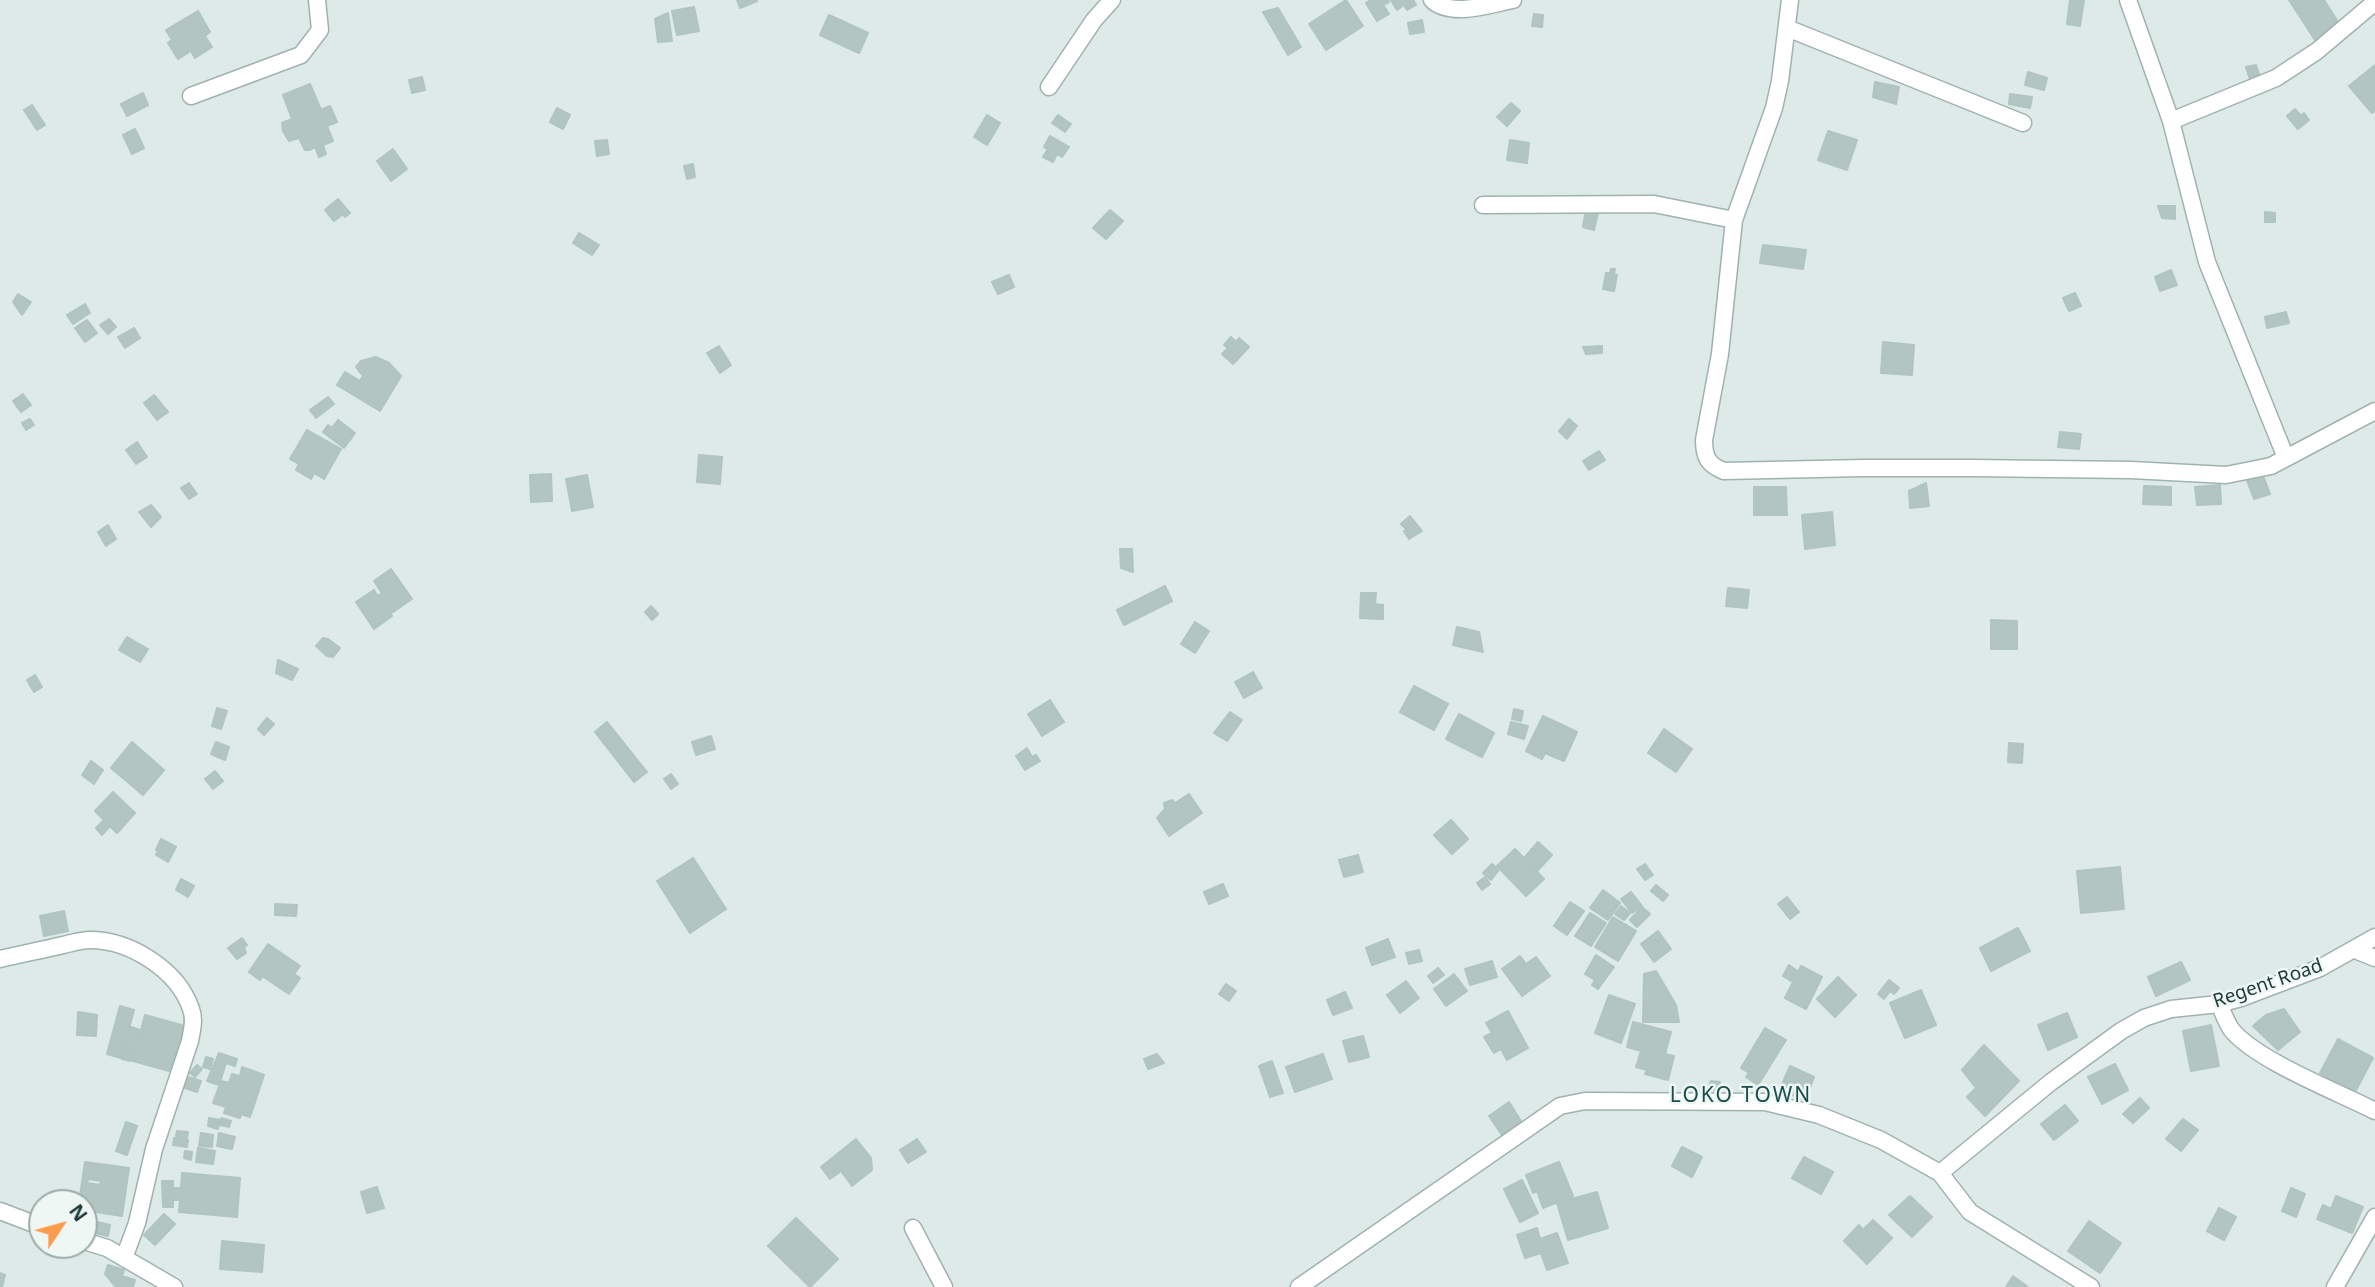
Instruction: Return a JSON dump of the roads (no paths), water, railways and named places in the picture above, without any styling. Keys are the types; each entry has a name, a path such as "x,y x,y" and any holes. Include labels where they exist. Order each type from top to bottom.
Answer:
{"street":[{"path":"191,96 301,55 320,30 317,0"},
{"path":"1049,87 1094,20 1112,0"},
{"path":"1432,0 1437,5 1459,9 1513,0"},
{"path":"1790,0 1774,108 1734,220 1720,354 1704,440 1704,454 1712,466 1724,471 1970,468 2131,470 2226,475 2271,466 2375,411"},
{"path":"2127,0 2171,121 2207,262 2286,458"},
{"path":"2171,121 2276,78 2318,51 2375,2"},
{"path":"1787,28 2023,123"},
{"path":"1483,205 1654,204 1734,220"},
{"name":"Regent Road","path":"1940,1173 2051,1082 2121,1031 2144,1018 2171,1009 2219,1004 2309,973 2375,937"},
{"path":"0,959 88,939 110,942 131,948 153,961 174,982 192,1010 190,1041 154,1149 137,1223 124,1258"},
{"path":"2355,950 2375,958"},
{"path":"2219,1004 2230,1028 2252,1048 2278,1064 2375,1111"},
{"path":"1299,1287 1542,1117 1560,1106 1585,1101 1765,1102 1819,1115 1881,1140 1940,1173 1970,1212 2091,1287"},
{"path":"0,1211 28,1222"},
{"path":"2335,1287 2375,1217"},
{"path":"913,1228 944,1287"},
{"path":"98,1245 174,1287"}],"district":[{"name":"LOKO TOWN","path":"1741,1096"}]}
